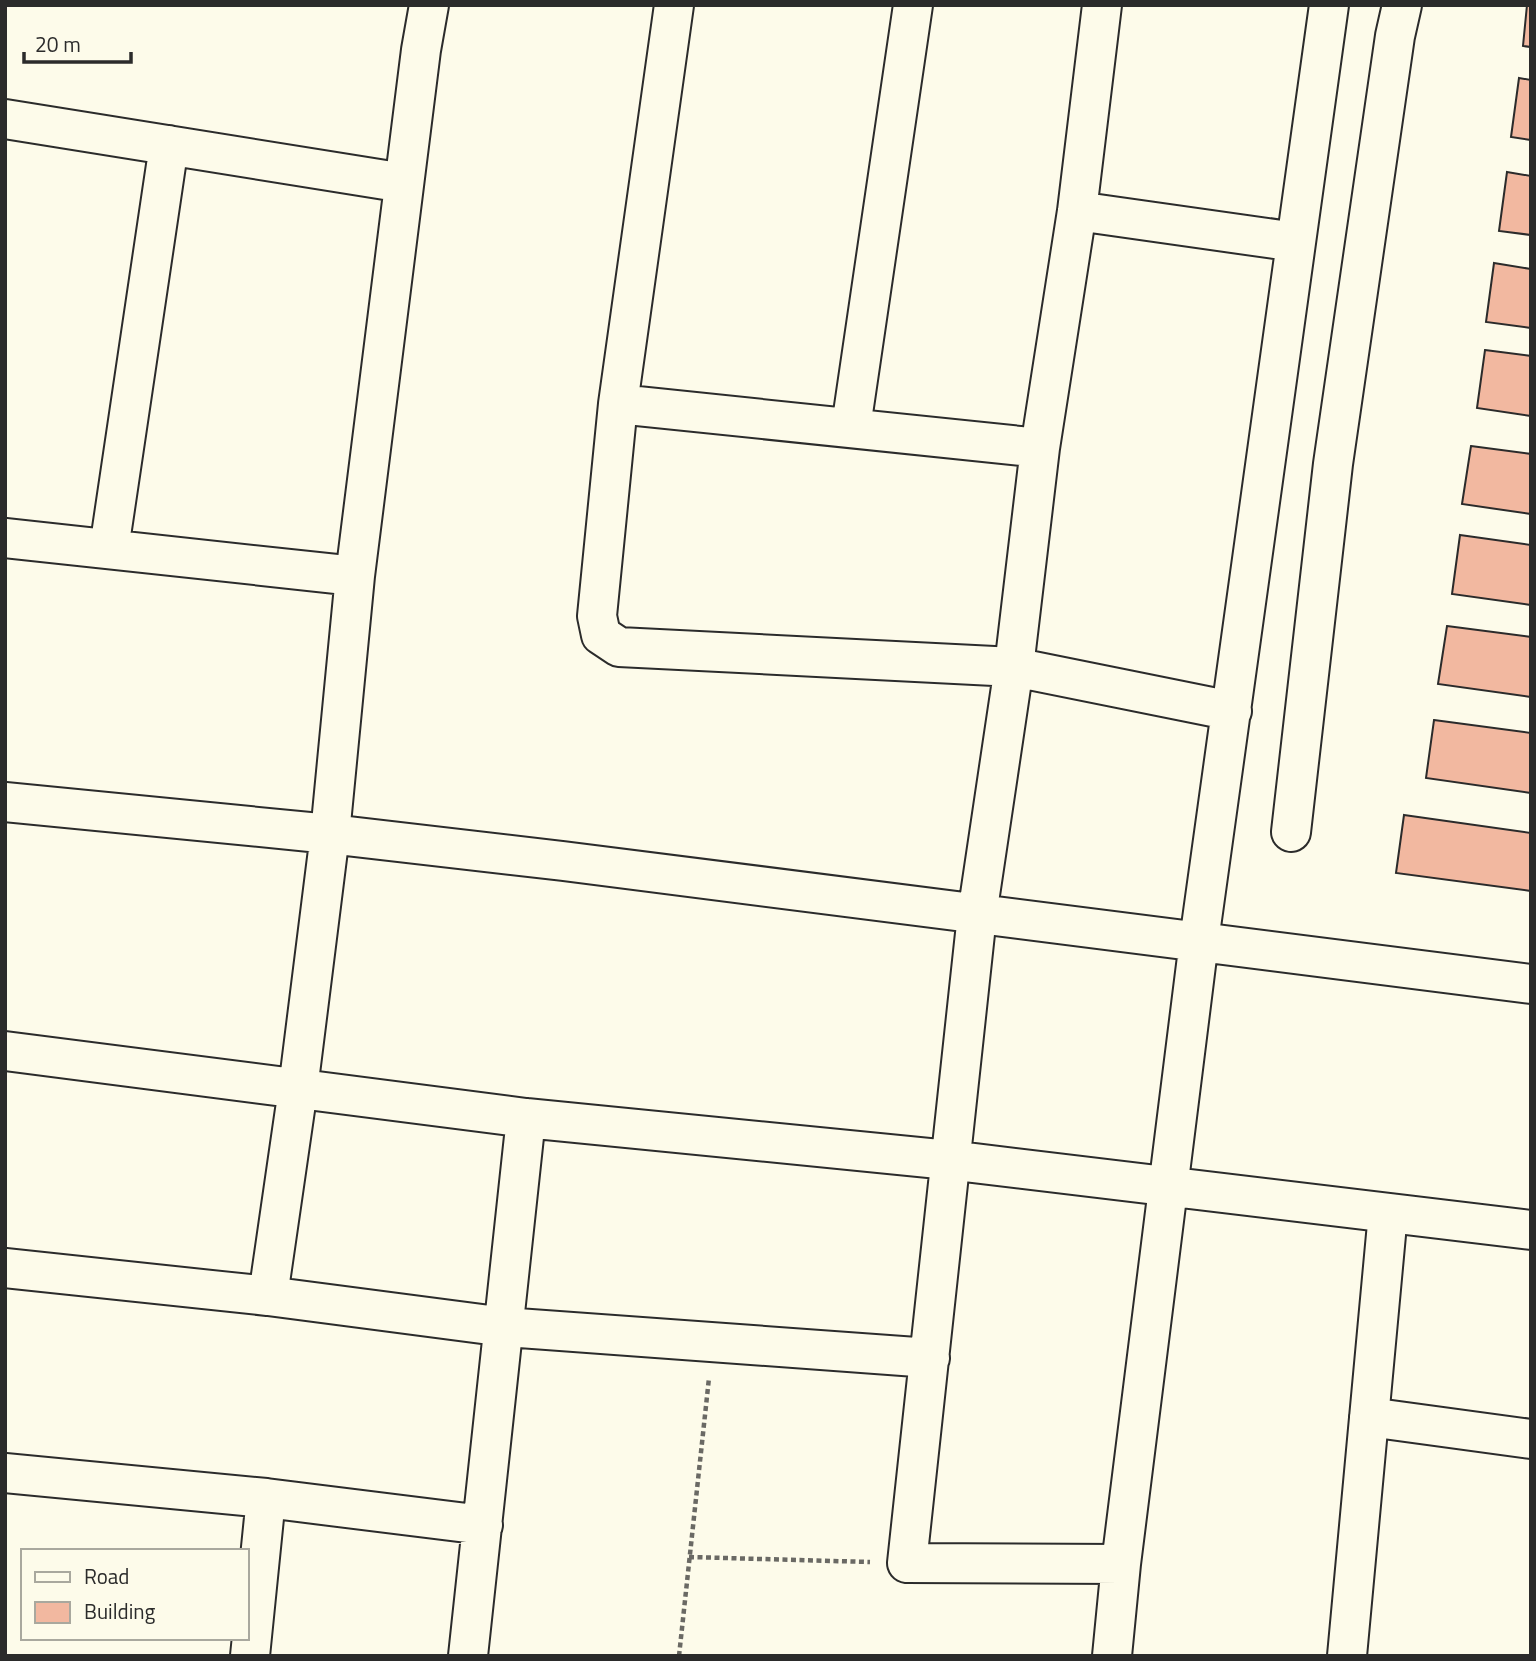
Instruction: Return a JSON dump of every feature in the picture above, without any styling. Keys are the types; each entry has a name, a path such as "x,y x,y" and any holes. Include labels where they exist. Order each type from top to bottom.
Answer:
{"street":[{"path":"268,1296 298,1089 330,834 355,576 429,5"},
{"path":"674,5 618,404 597,616 601,635 619,647 1014,667 1232,712"},
{"path":"851,427 913,5"},
{"path":"1102,5 1077,211 1040,448 1014,667 977,915 907,1563 1121,1564"},
{"path":"1112,1656 1121,1564 1199,941 1329,5"},
{"path":"1291,832 1333,464 1395,36 1402,5"},
{"path":"5,119 404,183"},
{"path":"109,550 169,145"},
{"path":"1077,211 1296,242"},
{"path":"618,404 1040,448"},
{"path":"5,538 355,576"},
{"path":"5,802 330,834 1531,984"},
{"path":"5,1051 526,1118 949,1160 1531,1230"},
{"path":"468,1656 526,1118"},
{"path":"1347,1656 1388,1213"},
{"path":"7,1278 268,1296 505,1327 930,1358"},
{"path":"1369,1417 1531,1439"},
{"path":"5,1473 266,1498 483,1525"},
{"path":"250,1656 266,1498"}],"path":[{"path":"679,1656 713,1342"},
{"path":"690,1557 907,1563"}],"building":[{"path":"1527,5 1531,5 1531,47 1523,46"},
{"path":"1519,78 1531,80 1531,140 1511,137"},
{"path":"1507,172 1531,176 1531,235 1499,231"},
{"path":"1494,263 1531,269 1531,328 1486,322"},
{"path":"1485,350 1531,356 1531,416 1477,408"},
{"path":"1471,446 1531,454 1531,514 1462,504"},
{"path":"1460,535 1531,545 1531,605 1452,594"},
{"path":"1447,626 1531,637 1531,697 1438,684"},
{"path":"1434,720 1531,733 1531,793 1426,778"},
{"path":"1404,815 1531,833 1531,891 1396,873"}]}
